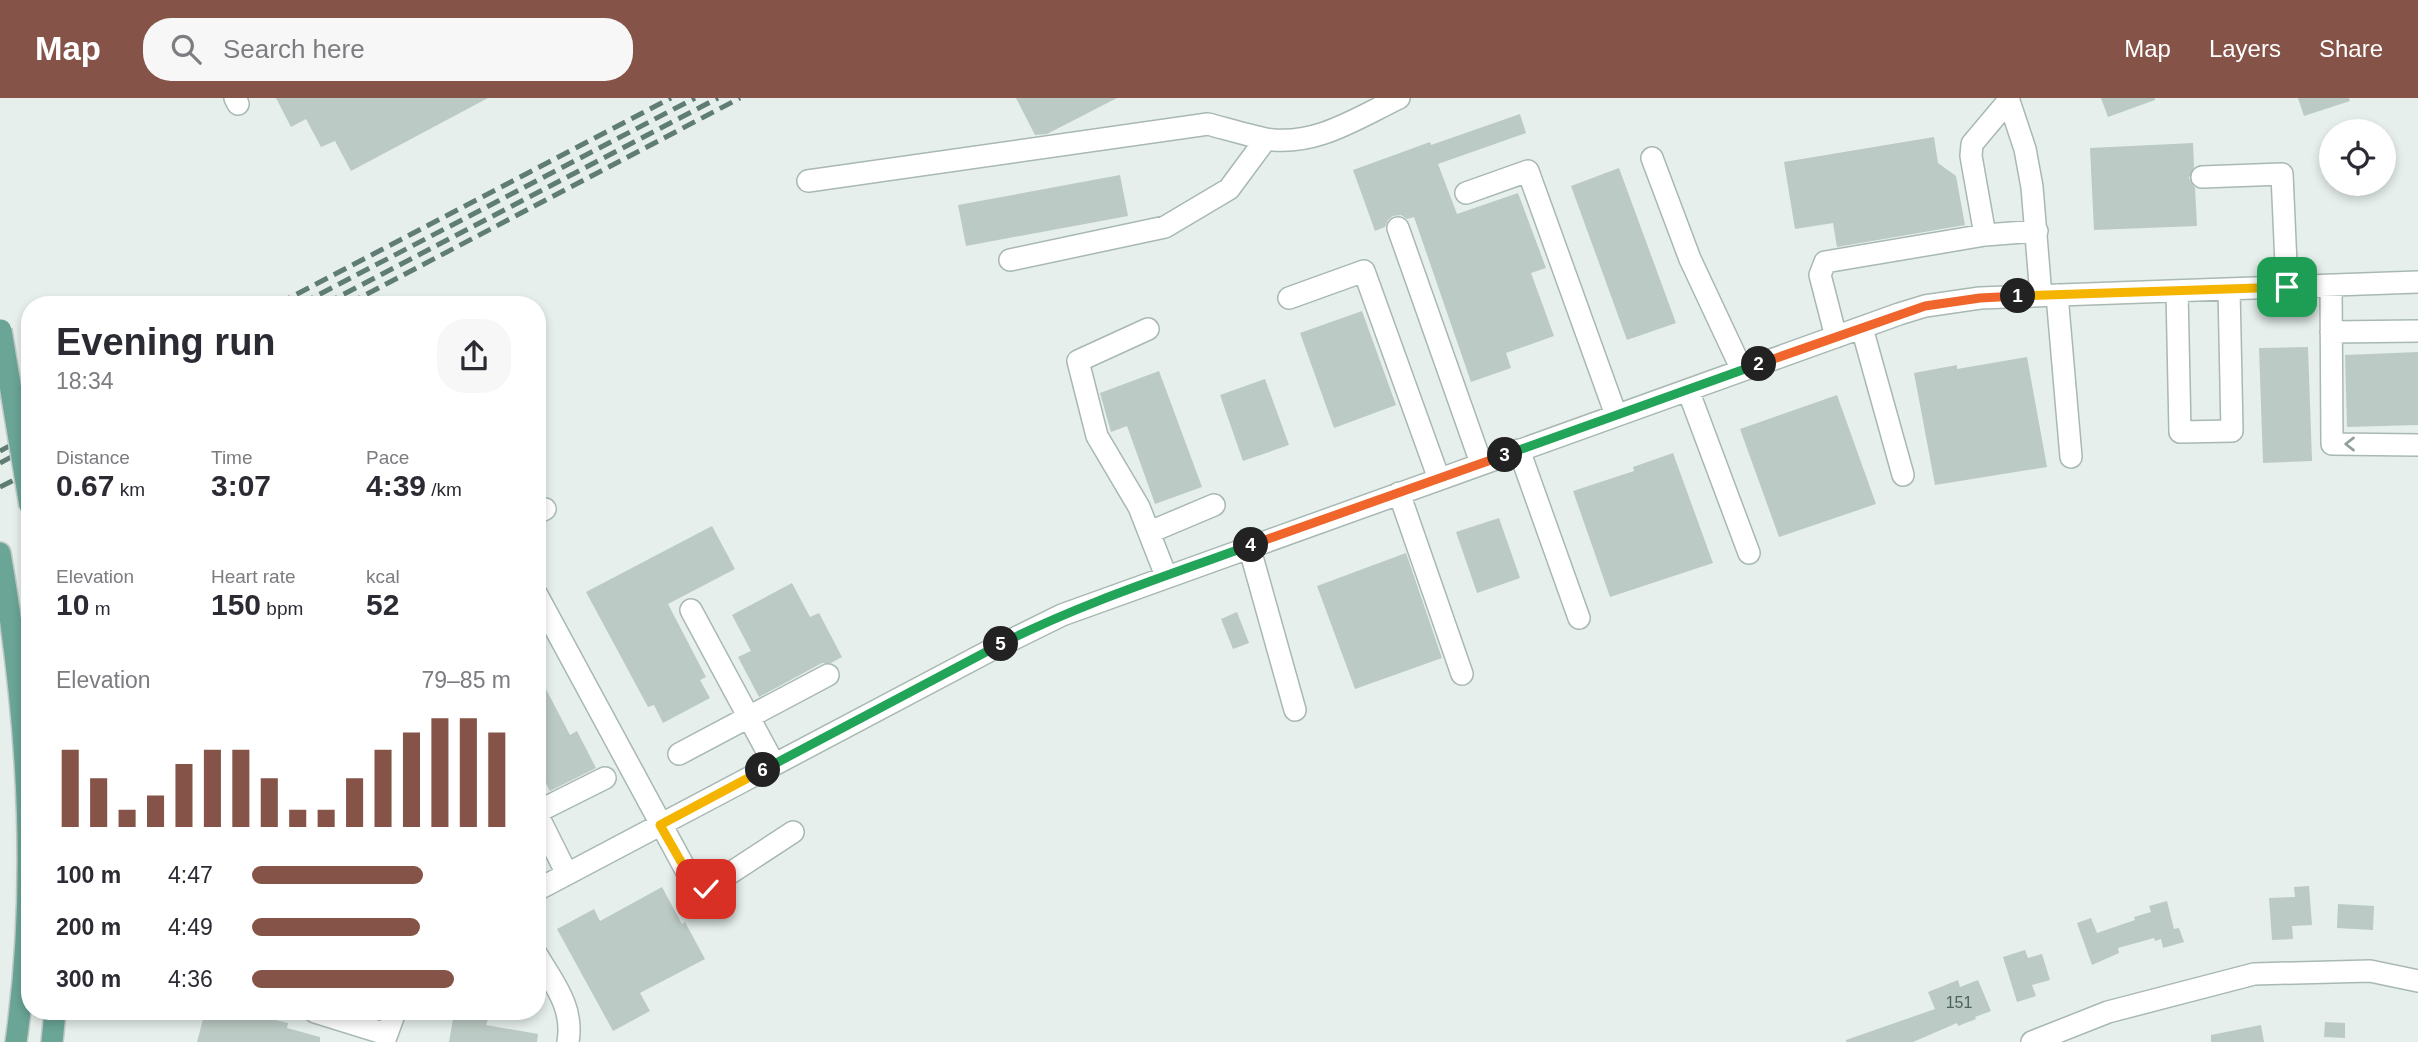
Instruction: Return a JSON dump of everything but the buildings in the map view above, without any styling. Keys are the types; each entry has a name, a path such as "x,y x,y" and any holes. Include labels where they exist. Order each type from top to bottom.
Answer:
{"main road":[{"path":"0,329 21,453"},
{"path":"0,553 21,699"},
{"path":"16,1042 21,990"},
{"path":"52,1042 54,1020"}],"street":[{"path":"808,181 1208,124 1266,139 1296,139 1324,134 1399,98"},
{"path":"2009,99 2025,149 2032,187 2071,457"},
{"path":"1985,236 1971,156 1972,144 2009,99"},
{"path":"1010,260 1165,227 1229,189 1266,139"},
{"path":"1652,158 1689,259 1742,370"},
{"path":"1466,193 1528,171 1616,415"},
{"path":"2202,177 2282,174 2287,287"},
{"path":"1398,228 1481,463"},
{"path":"1836,337 1821,275 1825,261 1985,236 2037,231"},
{"path":"1289,298 1364,271 1439,478"},
{"path":"546,885 1029,630 1103,598 1925,306 1954,300 2049,295 2418,282"},
{"path":"2331,285 2332,444 2418,445"},
{"path":"2177,290 2180,432 2232,431 2229,289"},
{"path":"1862,328 1903,475"},
{"path":"1148,329 1078,361 1097,436 1139,508 1166,576"},
{"path":"2331,332 2418,331"},
{"path":"1688,390 1749,553"},
{"path":"1519,450 1579,618"},
{"path":"1399,493 1462,674"},
{"path":"1150,532 1214,505"},
{"path":"1249,546 1295,710"},
{"path":"691,610 774,764"},
{"path":"546,612 688,874 706,889 793,832"},
{"path":"679,754 828,676"},
{"path":"546,808 606,778"},
{"path":"546,831 567,874"},
{"path":"546,970 568,1008 571,1028 568,1042"},
{"path":"2032,1042 2108,1012 2254,974 2370,971 2418,981"},
{"path":"337,1020 385,1038 392,1020"}],"railway":[{"path":"293,296 671,98"},
{"path":"316,296 695,98"},
{"path":"340,296 718,98"},
{"path":"363,296 740,98"},
{"path":"0,451 21,440"},
{"path":"0,463 21,452"},
{"path":"0,487 21,476"}],"route":[{"path":"706,889 688,874 660,825 1029,630 1103,598 1925,306 1980,298 2287,287"}]}
